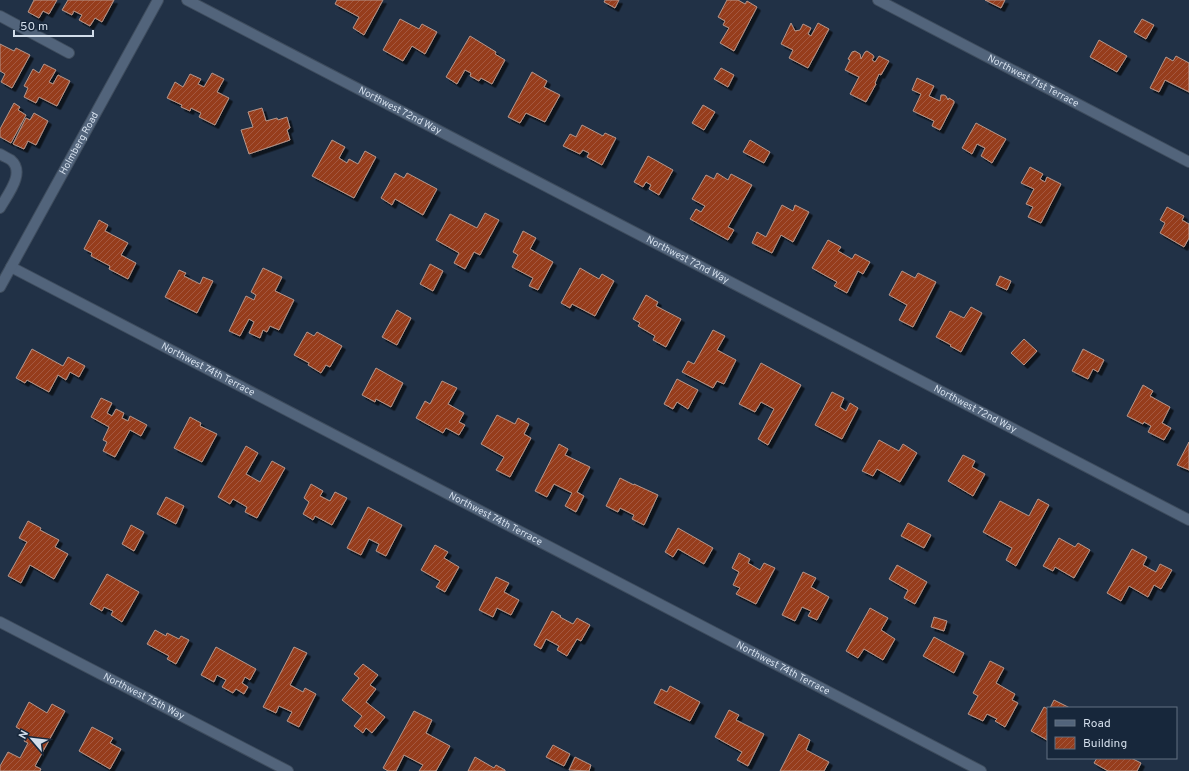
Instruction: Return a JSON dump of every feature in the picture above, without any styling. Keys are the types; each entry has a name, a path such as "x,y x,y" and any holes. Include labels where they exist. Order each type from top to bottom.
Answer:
{"street":[{"name":"Holmberg Road","path":"0,287 158,0"},
{"name":"Northwest 72nd Way","path":"187,0 1189,520"},
{"name":"Northwest 71st Terrace","path":"878,0 1189,162"},
{"path":"0,16 69,53"},
{"path":"0,154 11,160 16,167 17,179 0,208"},
{"name":"Northwest 74th Terrace","path":"11,267 981,771"},
{"name":"Northwest 75th Way","path":"0,622 288,771"}],"building":[{"path":"34,0 57,0 49,14 43,11 39,18 28,12"},
{"path":"68,0 114,0 102,22 95,18 90,26 79,20 82,15 74,11 72,15 62,10"},
{"path":"337,0 383,0 364,35 353,28 359,17 335,4"},
{"path":"605,0 619,0 615,8 604,2"},
{"path":"727,0 738,0 745,4 747,1 757,7 734,51 720,43 729,28 723,25 725,21 718,17"},
{"path":"985,0 1005,0 1001,8"},
{"path":"400,19 419,29 422,24 437,32 425,54 412,46 403,61 383,50"},
{"path":"1142,19 1154,25 1146,39 1134,32"},
{"path":"791,23 795,31 800,30 803,24 811,28 808,34 811,36 818,23 829,29 808,68 789,58 793,50 781,44"},
{"path":"470,36 496,52 495,54 505,60 492,84 481,78 479,81 470,76 471,73 465,70 457,84 446,77"},
{"path":"1099,40 1127,56 1117,72 1090,57"},
{"path":"0,44 14,51 16,48 30,55 12,88 1,82 5,74 0,71"},
{"path":"855,51 860,54 861,59 867,51 873,55 874,57 872,60 875,62 879,56 889,61 881,75 879,74 875,83 876,84 866,102 850,94 859,77 845,70 850,60 848,59 852,52"},
{"path":"1176,56 1189,63 1189,92 1165,80 1159,92 1150,88 1166,57 1173,61"},
{"path":"44,64 56,70 49,82 53,84 58,75 70,81 57,106 39,97 36,103 24,97 28,88 24,86 33,69 39,73"},
{"path":"721,68 734,75 728,87 714,79"},
{"path":"532,72 547,81 544,87 560,95 545,122 526,113 520,123 508,117"},
{"path":"212,73 224,79 217,92 229,98 215,125 199,117 201,113 191,108 190,111 181,107 182,105 167,98 175,82 183,87 190,74 201,79 198,84 204,87"},
{"path":"917,78 934,86 929,96 940,101 941,95 944,95 948,100 949,98 954,101 940,130 932,126 934,121 913,111 921,94 912,90"},
{"path":"14,103 20,107 18,110 26,115 11,143 0,137 0,129"},
{"path":"703,105 715,112 704,130 692,123"},
{"path":"262,108 266,121 277,118 278,120 287,117 290,128 287,130 290,140 249,154 241,130 253,127 248,112"},
{"path":"34,113 48,121 36,145 28,141 24,149 13,144 26,118 30,120"},
{"path":"976,123 1006,139 992,163 981,156 985,148 977,144 972,154 962,148"},
{"path":"582,125 603,136 605,133 616,138 602,165 587,157 589,153 583,150 580,154 563,146 570,134 576,137"},
{"path":"332,140 345,147 339,158 347,163 349,159 358,164 365,151 376,157 354,198 312,176"},
{"path":"750,140 770,152 764,163 743,152"},
{"path":"648,156 673,170 659,195 649,189 651,185 646,182 643,187 634,182"},
{"path":"1030,167 1043,174 1040,179 1045,182 1047,177 1061,184 1041,223 1028,217 1033,207 1026,204 1034,189 1021,183"},
{"path":"395,173 404,178 407,173 437,189 423,215 395,199 392,205 381,198"},
{"path":"717,173 728,180 731,174 752,185 728,227 734,230 728,240 690,219 696,209 701,212 705,206 692,199 706,175 714,179"},
{"path":"782,205 793,211 795,205 809,212 793,242 781,235 772,253 752,243 757,232 766,237"},
{"path":"1167,207 1184,216 1182,220 1189,224 1189,238 1184,247 1160,233 1165,223 1160,220"},
{"path":"485,213 499,220 480,255 474,252 465,269 454,263 459,253 436,240 450,214 477,228"},
{"path":"99,220 108,225 105,231 128,243 121,255 136,263 128,279 109,269 110,266 91,256 92,253 84,249"},
{"path":"523,231 536,238 530,249 553,262 538,290 529,286 533,278 512,267 518,255 513,252"},
{"path":"828,240 841,247 838,251 852,259 855,254 870,262 863,274 858,271 847,293 834,286 837,282 812,268"},
{"path":"430,264 443,271 433,291 420,284"},
{"path":"263,268 282,277 275,291 294,300 279,330 270,326 267,332 263,330 260,338 249,333 254,322 249,319 240,336 229,331 246,296 254,300 256,295 251,292"},
{"path":"580,268 599,279 602,274 614,281 595,316 572,304 570,308 561,303"},
{"path":"179,270 186,273 184,276 200,284 203,277 213,281 197,313 165,297"},
{"path":"902,271 915,278 918,273 936,282 913,327 899,320 907,305 889,295"},
{"path":"1000,276 1011,281 1007,290 996,285"},
{"path":"646,295 658,302 656,306 681,319 666,347 653,340 655,336 638,326 640,323 633,319"},
{"path":"971,307 982,313 961,352 936,337 950,311 964,318"},
{"path":"397,310 411,318 397,345 382,337"},
{"path":"713,330 725,336 717,350 736,360 724,384 717,381 713,388 682,372 688,361 694,364"},
{"path":"307,332 314,336 317,332 342,346 330,367 326,365 321,373 308,365 309,363 294,355"},
{"path":"1024,339 1037,351 1024,365 1011,353"},
{"path":"32,349 63,366 68,357 85,366 79,377 70,372 66,380 58,375 49,392 27,380 25,383 16,378"},
{"path":"1083,349 1104,360 1098,372 1093,369 1088,379 1072,371"},
{"path":"761,363 801,385 768,445 758,439 774,409 761,402 755,412 739,404"},
{"path":"376,368 403,383 391,407 376,399 375,402 362,395"},
{"path":"677,379 698,390 688,409 677,402 673,409 664,404"},
{"path":"442,381 457,388 448,404 464,413 459,422 465,425 459,435 446,428 443,433 416,418 425,401 430,404"},
{"path":"1143,385 1153,391 1150,396 1170,407 1162,423 1171,428 1164,440 1148,432 1151,426 1144,422 1143,424 1127,416"},
{"path":"832,392 844,398 840,407 846,411 850,403 858,408 842,439 815,425"},
{"path":"101,398 112,403 107,413 112,416 116,409 124,413 122,418 128,421 130,416 147,425 141,436 130,430 115,457 103,451 107,442 103,440 109,427 91,417"},
{"path":"497,415 515,424 518,418 529,424 524,434 531,438 510,477 496,470 504,457 481,444"},
{"path":"190,417 201,423 200,426 217,434 202,462 174,448"},
{"path":"879,440 899,451 903,444 917,453 900,482 877,469 873,476 862,471"},
{"path":"1189,442 1189,470 1177,465"},
{"path":"559,444 568,449 565,455 590,467 577,492 584,496 576,512 565,506 572,493 554,484 547,497 535,491"},
{"path":"246,446 258,453 246,474 260,482 272,461 285,468 257,518 245,512 247,507 233,499 230,504 218,497"},
{"path":"963,455 975,461 972,467 985,474 973,496 948,481"},
{"path":"620,478 658,495 644,525 632,519 634,515 620,508 618,512 606,506"},
{"path":"311,484 323,491 320,496 330,501 335,492 347,498 332,525 315,516 313,520 303,514 309,502 304,498"},
{"path":"166,497 184,506 176,524 157,514"},
{"path":"1038,499 1049,505 1016,566 1006,560 1012,548 983,532 1000,501 1029,516"},
{"path":"368,507 402,525 386,556 376,551 379,544 369,539 361,555 347,548"},
{"path":"28,521 41,528 40,530 59,540 55,547 68,554 54,579 30,565 21,583 8,576 27,542 19,538"},
{"path":"908,523 931,535 924,548 901,536"},
{"path":"131,525 144,532 134,551 122,544"},
{"path":"678,528 713,548 704,564 678,549 673,557 665,552"},
{"path":"1059,538 1075,547 1078,543 1090,550 1074,578 1055,567 1053,571 1043,566"},
{"path":"435,545 448,552 444,558 459,567 445,592 436,587 440,581 421,570"},
{"path":"1132,549 1147,557 1143,565 1156,572 1160,564 1172,570 1161,589 1154,585 1148,597 1129,586 1121,601 1107,593"},
{"path":"739,553 750,559 748,563 760,570 764,563 775,568 756,604 736,594 740,588 733,585 739,572 732,568"},
{"path":"897,565 927,582 915,604 904,598 908,590 889,579"},
{"path":"803,572 816,578 811,587 829,597 817,620 808,616 811,611 802,607 795,621 782,615"},
{"path":"107,574 139,592 122,622 111,615 113,611 104,607 102,611 90,604"},
{"path":"496,577 509,583 504,592 519,600 511,615 497,608 493,617 479,610"},
{"path":"870,608 888,618 881,630 895,639 883,660 864,649 858,658 846,651"},
{"path":"552,611 573,624 577,618 590,625 581,641 577,639 567,656 557,650 559,646 546,639 541,649 534,645"},
{"path":"934,617 947,621 944,631 931,627"},
{"path":"155,630 166,636 167,633 179,639 181,636 189,640 176,664 167,659 169,656 147,644"},
{"path":"934,637 964,653 954,673 923,656"},
{"path":"216,647 256,669 250,680 245,677 242,683 248,687 244,694 236,689 233,693 222,687 226,680 217,675 214,682 201,675"},
{"path":"294,647 307,653 290,685 303,692 305,688 316,694 299,727 287,721 292,712 279,706 276,713 263,707"},
{"path":"990,661 1004,668 996,683 1015,694 1012,700 1018,703 1005,727 995,721 997,719 987,714 983,721 968,714 978,696 973,693"},
{"path":"363,664 378,675 370,685 376,689 366,702 385,717 372,733 366,728 363,733 354,726 362,716 342,700 359,678 354,674"},
{"path":"670,686 700,702 690,721 654,703 661,689 667,692"},
{"path":"1054,700 1068,707 1050,707"},
{"path":"29,702 47,713 52,704 65,711 35,766 41,769 40,771 0,771 0,766 8,752 20,758 28,743 24,741 28,734 16,727"},
{"path":"1044,707 1047,708 1047,740 1031,731"},
{"path":"729,710 739,715 736,720 764,734 748,766 737,760 742,752 715,737"},
{"path":"414,711 432,720 426,733 450,746 436,771 419,771 423,765 404,755 396,771 388,771 383,768"},
{"path":"92,727 113,738 110,743 121,749 110,769 79,751"},
{"path":"799,734 810,740 806,750 829,762 824,771 780,771"},
{"path":"553,745 570,754 564,766 546,757"},
{"path":"475,757 494,768 496,765 505,771 468,771"},
{"path":"575,757 591,765 589,771 569,770"},
{"path":"1096,759 1133,759 1141,763 1137,771 1108,771 1094,763"}]}
